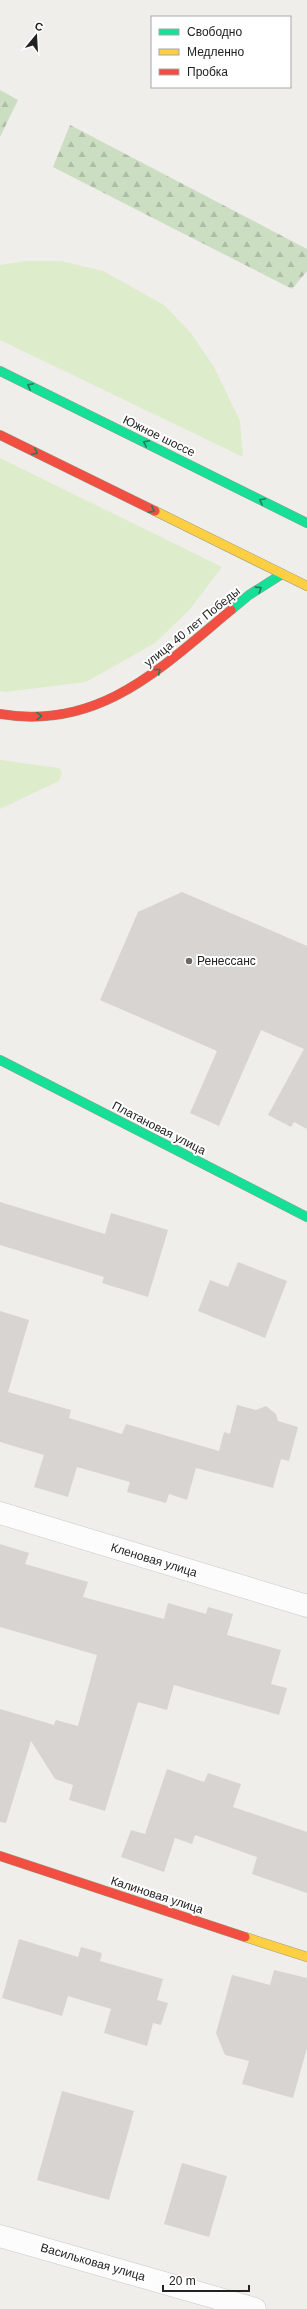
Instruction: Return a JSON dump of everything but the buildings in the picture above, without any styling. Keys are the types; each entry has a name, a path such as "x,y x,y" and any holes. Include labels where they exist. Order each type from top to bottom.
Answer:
{"main road":[{"name":"Южное шоссе","path":"0,371 307,523"},
{"path":"0,435 307,586"},
{"name":"улица 40 лет Победы","path":"0,714 17,717 59,716 104,703 154,674 249,595 282,574"},
{"name":"Платановая улица","path":"0,1060 307,1217"},
{"name":"Калиновая улица","path":"0,1856 307,1957"}],"street":[{"name":"Кленовая улица","path":"0,1514 307,1606"},
{"name":"Васильковая улица","path":"0,2236 256,2309"}],"green space":[{"path":"0,90 18,100 0,137"},
{"path":"70,125 307,249 307,271 292,289 53,167"},
{"path":"26,261 61,261 103,271 164,305 190,332 214,367 240,421 243,457 0,340 0,265"},
{"path":"0,458 222,567 190,609 155,643 86,682 5,692 0,691"},
{"path":"0,760 59,768 62,773 59,781 0,809"}],"traffic: fast":[{"path":"0,371 307,523"},
{"path":"231,610 249,595 282,574"},
{"path":"0,1060 307,1217"}],"traffic: slow":[{"path":"155,511 307,586"},
{"path":"245,1937 307,1957"}],"traffic: jam":[{"path":"0,435 155,511"},
{"path":"0,714 35,717 68,713 98,704 126,690 153,673 231,610"},
{"path":"0,1856 245,1937"}],"place":[{"name":"Ренессанс","path":"189,961"}]}
